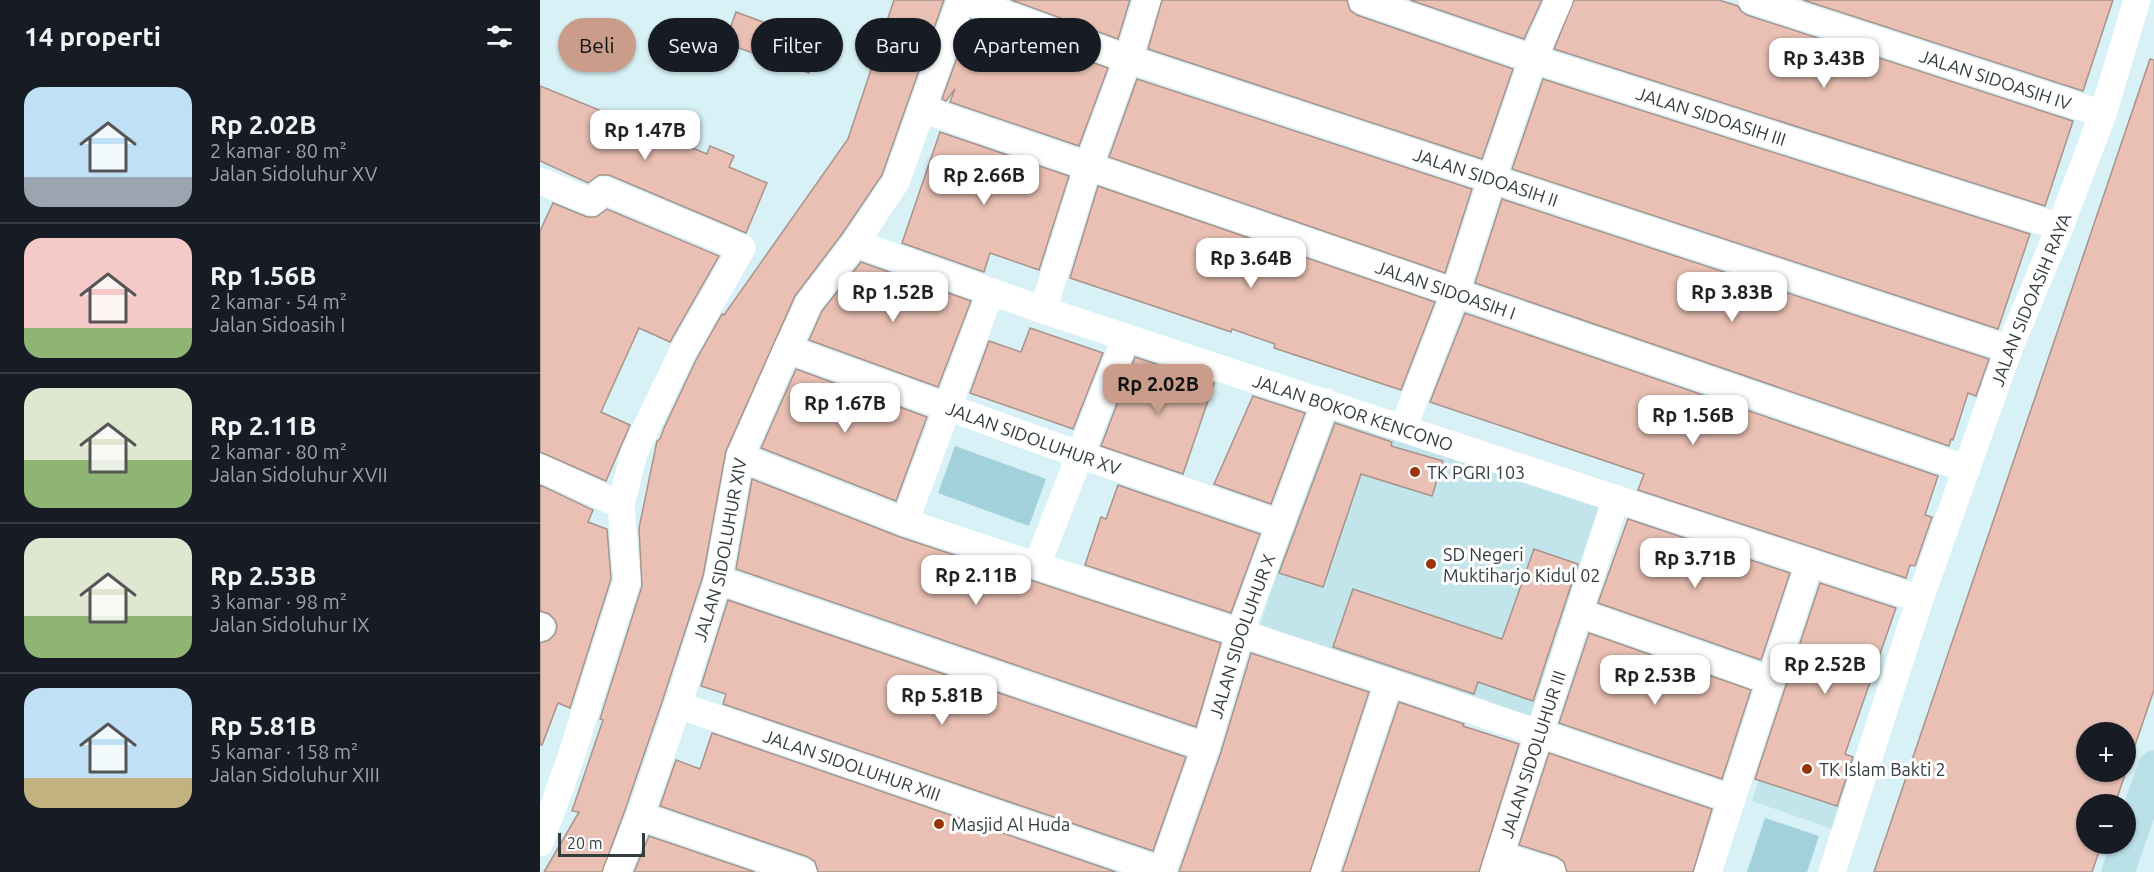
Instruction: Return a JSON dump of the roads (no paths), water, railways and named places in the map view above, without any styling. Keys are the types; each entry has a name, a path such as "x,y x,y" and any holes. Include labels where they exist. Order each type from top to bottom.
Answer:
{"street":[{"name":"JALAN SIDOASIH II","path":"963,0 1128,59 2010,349"},
{"name":"JALAN SIDOLUHUR XIV","path":"617,872 640,816 718,580 740,457 809,303 855,243 896,182 963,0"},
{"path":"1043,310 1088,167 1147,0"},
{"name":"JALAN SIDOASIH III","path":"1362,0 1533,59 2060,227"},
{"path":"1403,428 1455,294 1533,59 1558,0"},
{"name":"JALAN SIDOASIH IV","path":"1752,0 2103,114"},
{"name":"JALAN SIDOASIH RAYA","path":"1832,872 1920,599 2010,349 2103,114 2137,0 2154,15"},
{"name":"JALAN SIDOASIH I","path":"922,109 1967,469"},
{"path":"540,181 592,202 603,190 742,248 682,353 634,453 621,505 627,581 569,763 540,843"},
{"name":"JALAN BOKOR KENCONO","path":"855,243 1043,310 1920,599"},
{"path":"905,522 991,291"},
{"path":"1037,565 1126,337"},
{"name":"JALAN SIDOLUHUR XV","path":"787,349 1080,455 1281,524"},
{"name":"JALAN SIDOLUHUR X","path":"1162,871 1206,747 1240,633 1326,402"},
{"path":"740,457 905,522 1389,682 1732,799"},
{"path":"540,468 621,505"},
{"name":"JALAN SIDOLUHUR III","path":"1496,864 1617,498"},
{"path":"1708,872 1810,562"},
{"path":"718,580 1206,747"},
{"path":"1579,613 1772,681"},
{"path":"1325,872 1389,682"},
{"name":"JALAN SIDOLUHUR XIII","path":"678,705 1162,871"},
{"path":"2118,872 2154,767"},
{"path":"640,816 803,872"},
{"path":"1496,864 1552,872"}],"place":[{"name":"TK PGRI 103","path":"1415,472"},
{"name":"SD Negeri Muktiharjo Kidul 02","path":"1431,564"},
{"name":"TK Islam Bakti 2","path":"1807,769"},
{"name":"Masjid Al Huda","path":"939,824"}]}
